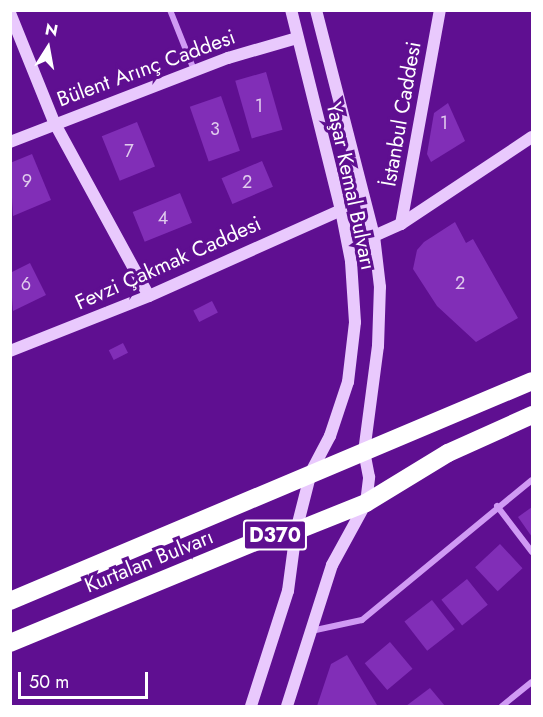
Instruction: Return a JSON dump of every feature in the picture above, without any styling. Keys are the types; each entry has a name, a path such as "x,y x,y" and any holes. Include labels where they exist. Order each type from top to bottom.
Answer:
{"highway":[{"name":"Kurtalan Bulvarı","path":"10,601 311,472 532,381"},
{"name":"Kurtalan Bulvarı","path":"10,643 269,536 296,531 366,503 448,453 532,415"}],"main road":[{"name":"Yaşar Kemal Bulvarı","path":"251,706 288,591 296,531 311,472 330,436 348,382 355,322 351,261 341,210 291,10"},
{"name":"Yaşar Kemal Bulvarı","path":"316,10 374,236 380,287 378,346 364,452 369,477 366,503"},
{"name":"İstanbul Caddesi","path":"401,225 440,10"},
{"path":"10,13 54,122 149,296"},
{"name":"Bülent Arınç Caddesi","path":"10,142 54,122 194,70 297,38"},
{"path":"374,236 401,225 532,137"},
{"name":"Fevzi Çakmak Caddesi","path":"10,351 149,296 341,210"},
{"path":"287,706 332,565 366,503"}],"street":[{"path":"170,10 194,70"},
{"path":"311,632 362,620 497,506 532,480"},
{"path":"497,506 532,552"},
{"path":"502,706 532,682"}],"building":[{"path":"266,72 283,130 252,138 235,81"},
{"path":"221,96 240,151 209,162 190,107"},
{"path":"448,103 465,141 431,162 427,154 434,113"},
{"path":"137,122 155,167 120,181 102,136"},
{"path":"32,154 51,200 13,216 10,163"},
{"path":"262,161 273,187 232,204 221,178"},
{"path":"180,193 192,223 145,242 133,212"},
{"path":"455,222 466,243 473,239 518,318 476,342 437,306 413,269 417,250 424,242"},
{"path":"30,263 46,295 13,311 10,273"},
{"path":"212,301 218,313 199,322 193,311"},
{"path":"123,343 128,353 114,360 109,350"},
{"path":"532,507 532,537 518,517"},
{"path":"500,544 523,568 498,591 475,567"},
{"path":"467,579 488,605 462,625 441,600"},
{"path":"432,600 455,629 427,651 404,622"},
{"path":"390,642 412,669 387,690 365,663"},
{"path":"347,655 377,705 317,706 331,664"},
{"path":"430,688 445,706 406,706"}]}
